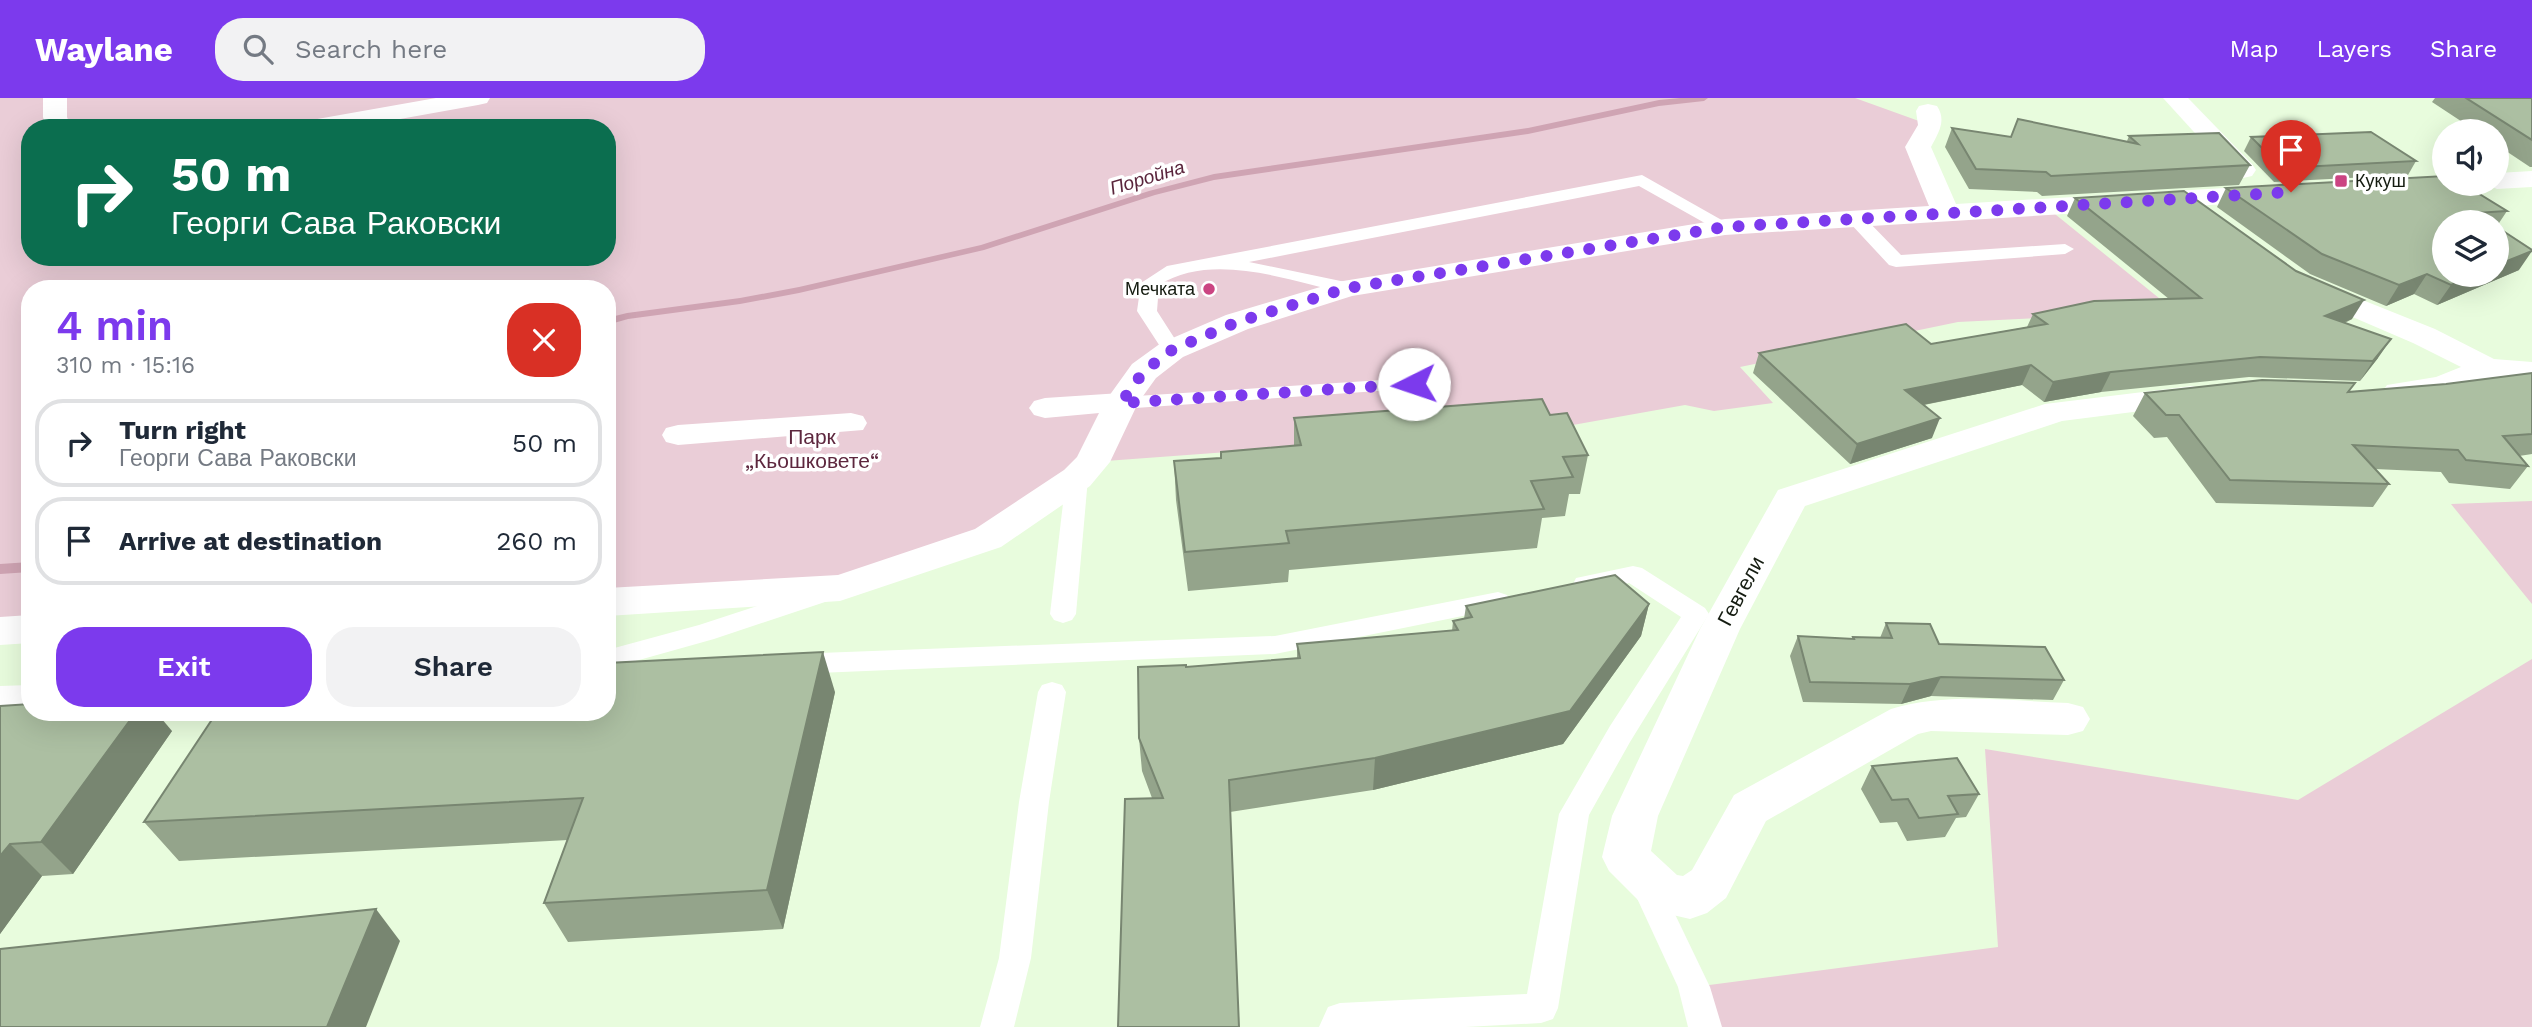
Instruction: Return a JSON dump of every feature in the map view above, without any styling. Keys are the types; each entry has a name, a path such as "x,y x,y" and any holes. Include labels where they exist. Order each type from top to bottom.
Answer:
{"street":[{"path":"55,98 56,119"},
{"path":"358,119 478,98"},
{"path":"2175,98 2265,193"},
{"path":"1928,111 1930,125 1919,147 1945,212"},
{"path":"2509,180 2532,179"},
{"path":"616,601 839,588 988,538 1077,478 1092,462 1121,403 1144,371 1172,350 1237,322 1348,288 1725,227 2304,191"},
{"path":"2181,198 2213,221"},
{"path":"2287,275 2424,336 2487,368 2532,372"},
{"path":"2358,394 2386,394 2443,386 2487,368"},
{"name":"Гевгели","path":"2068,719 1931,715 1906,721 1750,808 1709,884 1690,898 1664,894 1626,857 1635,816 1720,629 1791,498 2057,411 2221,393"},
{"path":"1045,408 1121,403"},
{"path":"678,435 850,423"},
{"path":"0,631 21,630"}],"lane":[{"path":"1172,350 1147,311 1150,283 1174,270 1642,180 1725,227"},
{"path":"1855,218 1896,261 2065,248"},
{"path":"1205,265 1237,267 1348,288"},
{"path":"1121,403 1414,384"},
{"path":"1063,614 1077,478"},
{"path":"773,665 1275,645 1633,574 1696,614 1620,734 1574,814 1541,1008 1340,1018 1336,1027"},
{"path":"616,658 705,633 839,588"},
{"path":"616,672 676,669"},
{"path":"997,1027 1014,958 1034,802 1052,692"},
{"path":"0,696 21,695"},
{"path":"1641,874 1694,987 1705,1027"}],"green space":[{"name":"Парк „Кьошковете“","path":"0,98 1855,98 1930,125 1919,147 1945,212 2045,206 2175,311 1958,322 1740,367 1773,403 1714,411 1685,405 1556,428 1092,462 988,538 840,588 616,601 616,280 21,280 21,630 0,631"},
{"path":"2532,501 2532,604 2451,504"},
{"path":"2532,659 2532,1027 1705,1027 1694,987 1998,947 1985,749 2298,800"}],"building":[{"path":"2466,98 2532,98 2532,140 2509,125 2509,119 2499,119"},
{"path":"2018,119 2138,144 2129,136 2219,133 2250,165 2051,176 2046,172 1976,169 1952,128 2011,137"},
{"path":"2371,132 2416,161 2282,168 2251,137"},
{"path":"2432,177 2432,196 2483,196 2505,210 2432,210 2432,276 2427,274 2399,285 2322,254 2226,188"},
{"path":"2184,191 2296,271 2364,300 2325,316 2391,339 2373,361 2260,357 2111,372 2053,382 2031,365 1905,390 1940,418 1857,444 1759,353 1906,324 1931,344 2047,324 2033,314 2094,301 2201,298 2075,198"},
{"path":"2509,235 2532,250 2509,260"},
{"path":"2532,373 2532,434 2503,436 2528,466 2466,460 2458,450 2353,445 2389,484 2230,480 2179,415 2166,415 2145,393 2262,380 2355,383 2348,392 2446,384"},
{"path":"1542,399 1550,415 1567,413 1588,455 1563,457 1573,477 1531,481 1544,509 1286,531 1289,543 1185,552 1174,461 1221,458 1221,452 1301,445 1294,418"},
{"path":"1615,575 1649,604 1570,711 1375,758 1229,780 1239,1027 1118,1027 1125,799 1163,798 1139,738 1138,667 1186,667 1300,658 1297,644 1458,630 1453,621 1472,617 1466,606"},
{"path":"1886,623 1930,624 1939,644 2045,647 2064,680 1941,677 1910,684 1810,682 1798,636 1892,638"},
{"path":"823,652 767,890 544,903 583,798 144,822 211,721 616,721 616,663"},
{"path":"21,705 21,721 129,721 41,842 10,844 0,856 0,706"},
{"path":"1957,758 1979,794 1948,796 1958,814 1919,818 1908,799 1892,800 1872,766"},
{"path":"376,909 327,1027 0,1027 0,949"}],"waterway":[{"name":"Поройна","path":"616,319 799,290 984,247 1152,193 1214,177 1528,131 1659,103 1704,98"},
{"path":"0,569 21,568"}],"place":[{"name":"Кукуш","path":"2341,181"},
{"name":"Мечката","path":"1209,289"}],"route":[{"path":"1414,384 1121,403 1144,371 1172,350 1237,322 1348,288 1725,227 2291,192"}]}
